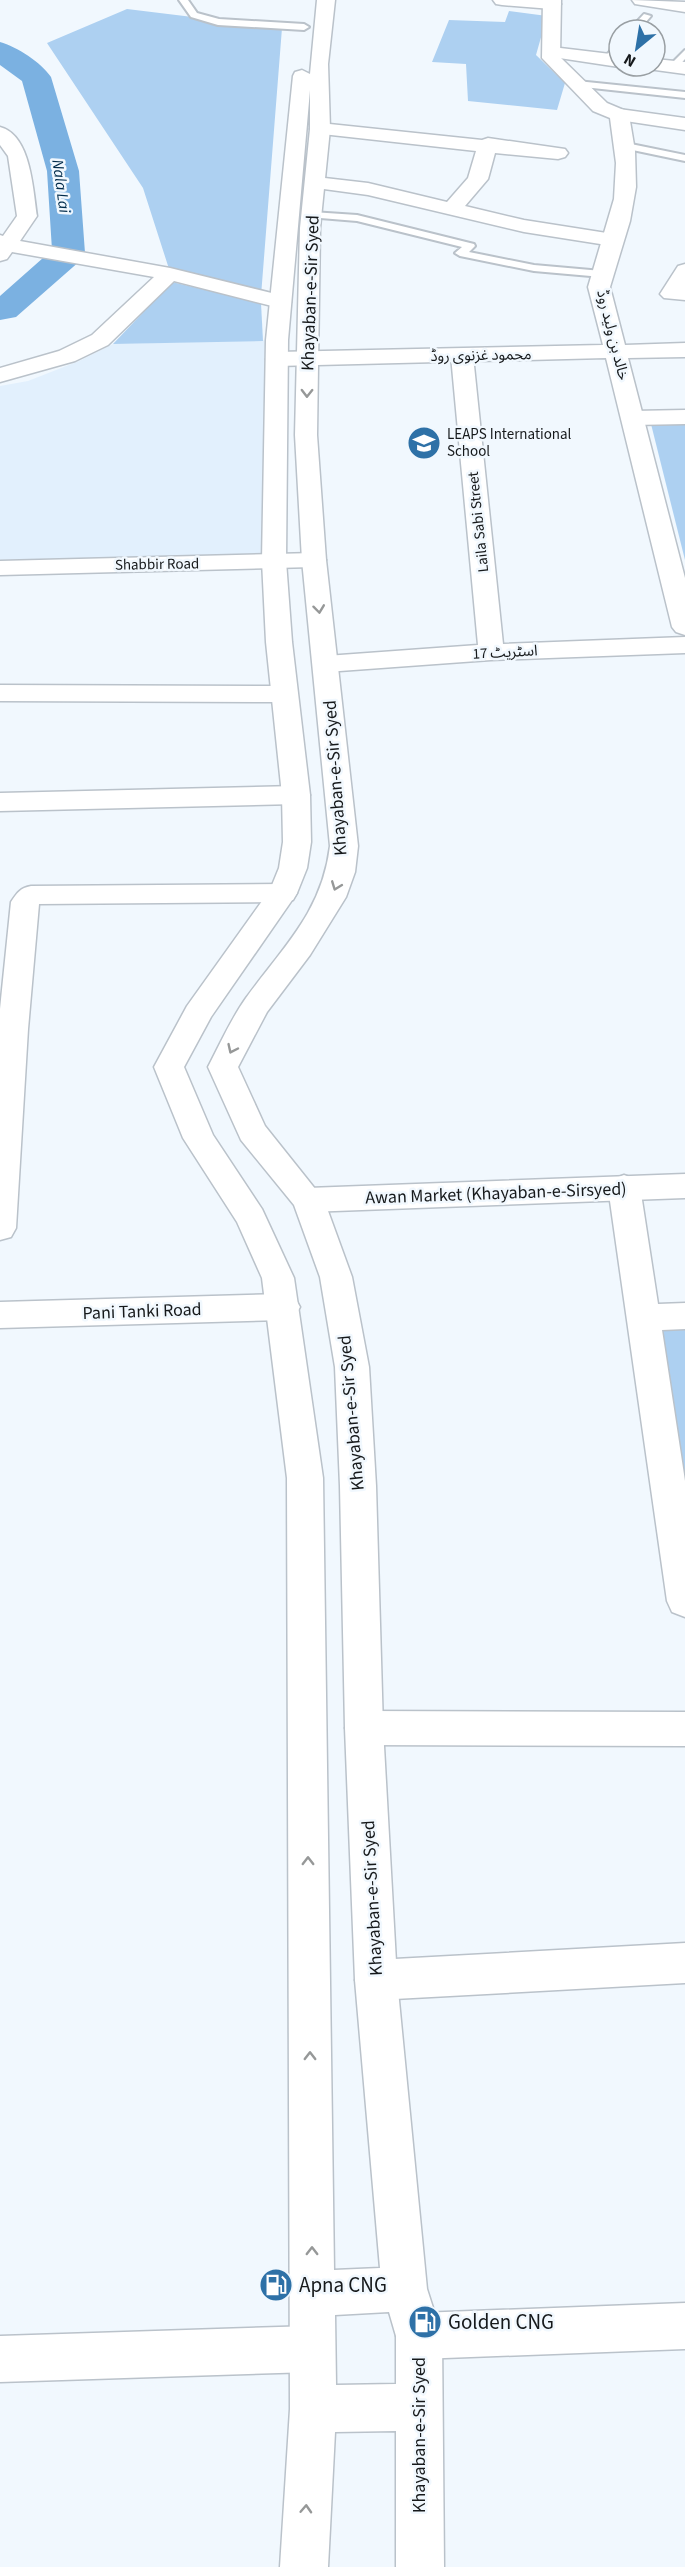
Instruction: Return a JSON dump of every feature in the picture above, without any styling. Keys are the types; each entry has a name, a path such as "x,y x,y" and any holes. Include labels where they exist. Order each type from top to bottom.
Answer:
{"street":[{"name":"Khayaban-e-Sir Syed","path":"304,2567 313,2409 305,1478 278,1278 251,1218 199,1138 169,1066 198,1013 251,934 283,893 293,868 297,842 296,795 284,693 274,561 292,359 316,183 320,129 319,64 326,0"},
{"path":"502,0 552,2 551,58 600,107 619,115 685,124"},
{"path":"644,8 685,7"},
{"name":"Khayaban-e-Sir Syed","path":"304,14 304,55 280,302 306,435 314,560 344,846 341,872 332,897 244,1024 223,1068 252,1132 308,1200 336,1277 352,1367 358,1486 364,1728 376,1980 404,2289 418,2336 420,2567"},
{"path":"552,52 607,55"},
{"name":"خالد بن ولید روڈ","path":"619,115 626,146 627,183 622,213 600,287 685,627"},
{"path":"320,129 488,144 558,153"},
{"path":"0,133 18,155 27,216 8,247 164,273 280,302"},
{"path":"452,209 478,179 488,144"},
{"path":"316,183 368,189 525,225 613,240"},
{"path":"685,270 671,294 685,294"},
{"path":"0,375 67,356 100,340 164,273"},
{"name":"محمود غزنوی روڈ","path":"292,359 685,350"},
{"name":"Laila Sabi Street","path":"462,356 491,652"},
{"path":"633,418 685,417"},
{"name":"Shabbir Road","path":"0,567 314,560"},
{"name":"اسٹریٹ 17","path":"326,664 491,652 685,645"},
{"path":"0,693 284,693"},
{"path":"0,802 296,795"},
{"path":"0,1228 6,1028 18,899 283,893"},
{"name":"Awan Market (Khayaban-e-Sirsyed)","path":"308,1200 685,1186"},
{"path":"624,1187 685,1601"},
{"name":"Pani Tanki Road","path":"0,1315 283,1307"},
{"path":"644,1317 685,1316"},
{"path":"364,1728 685,1729"},
{"path":"376,1980 685,1964"},
{"path":"312,2293 404,2289"},
{"path":"418,2336 685,2326"},
{"path":"0,2360 312,2349"},
{"path":"313,2409 418,2407"}],"lane":[{"path":"183,0 194,15 218,22 304,14"},
{"path":"671,67 685,52"},
{"path":"577,84 685,95"},
{"path":"626,146 685,158"},
{"path":"312,215 368,221 470,246 460,253 534,268 602,274"}],"shaded area":[{"path":"127,9 282,28 261,296 170,272 143,188 47,43"},
{"path":"509,11 547,16 536,55 565,83 557,110 468,101 466,64 432,62 449,20 505,22"},
{"path":"172,282 261,303 263,341 113,344"},
{"path":"277,340 274,561 0,568 0,386 28,381 79,361 113,344"},
{"path":"651,424 685,424 685,560"},
{"path":"685,1316 685,1601 644,1317"}],"waterway":[{"name":"Nala Lai","path":"0,51 36,77 63,171 69,253 4,310 0,310"}],"place":[{"name":"LEAPS International School","path":"424,443"},
{"name":"Apna CNG","path":"276,2285"},
{"name":"Golden CNG","path":"425,2322"}]}
